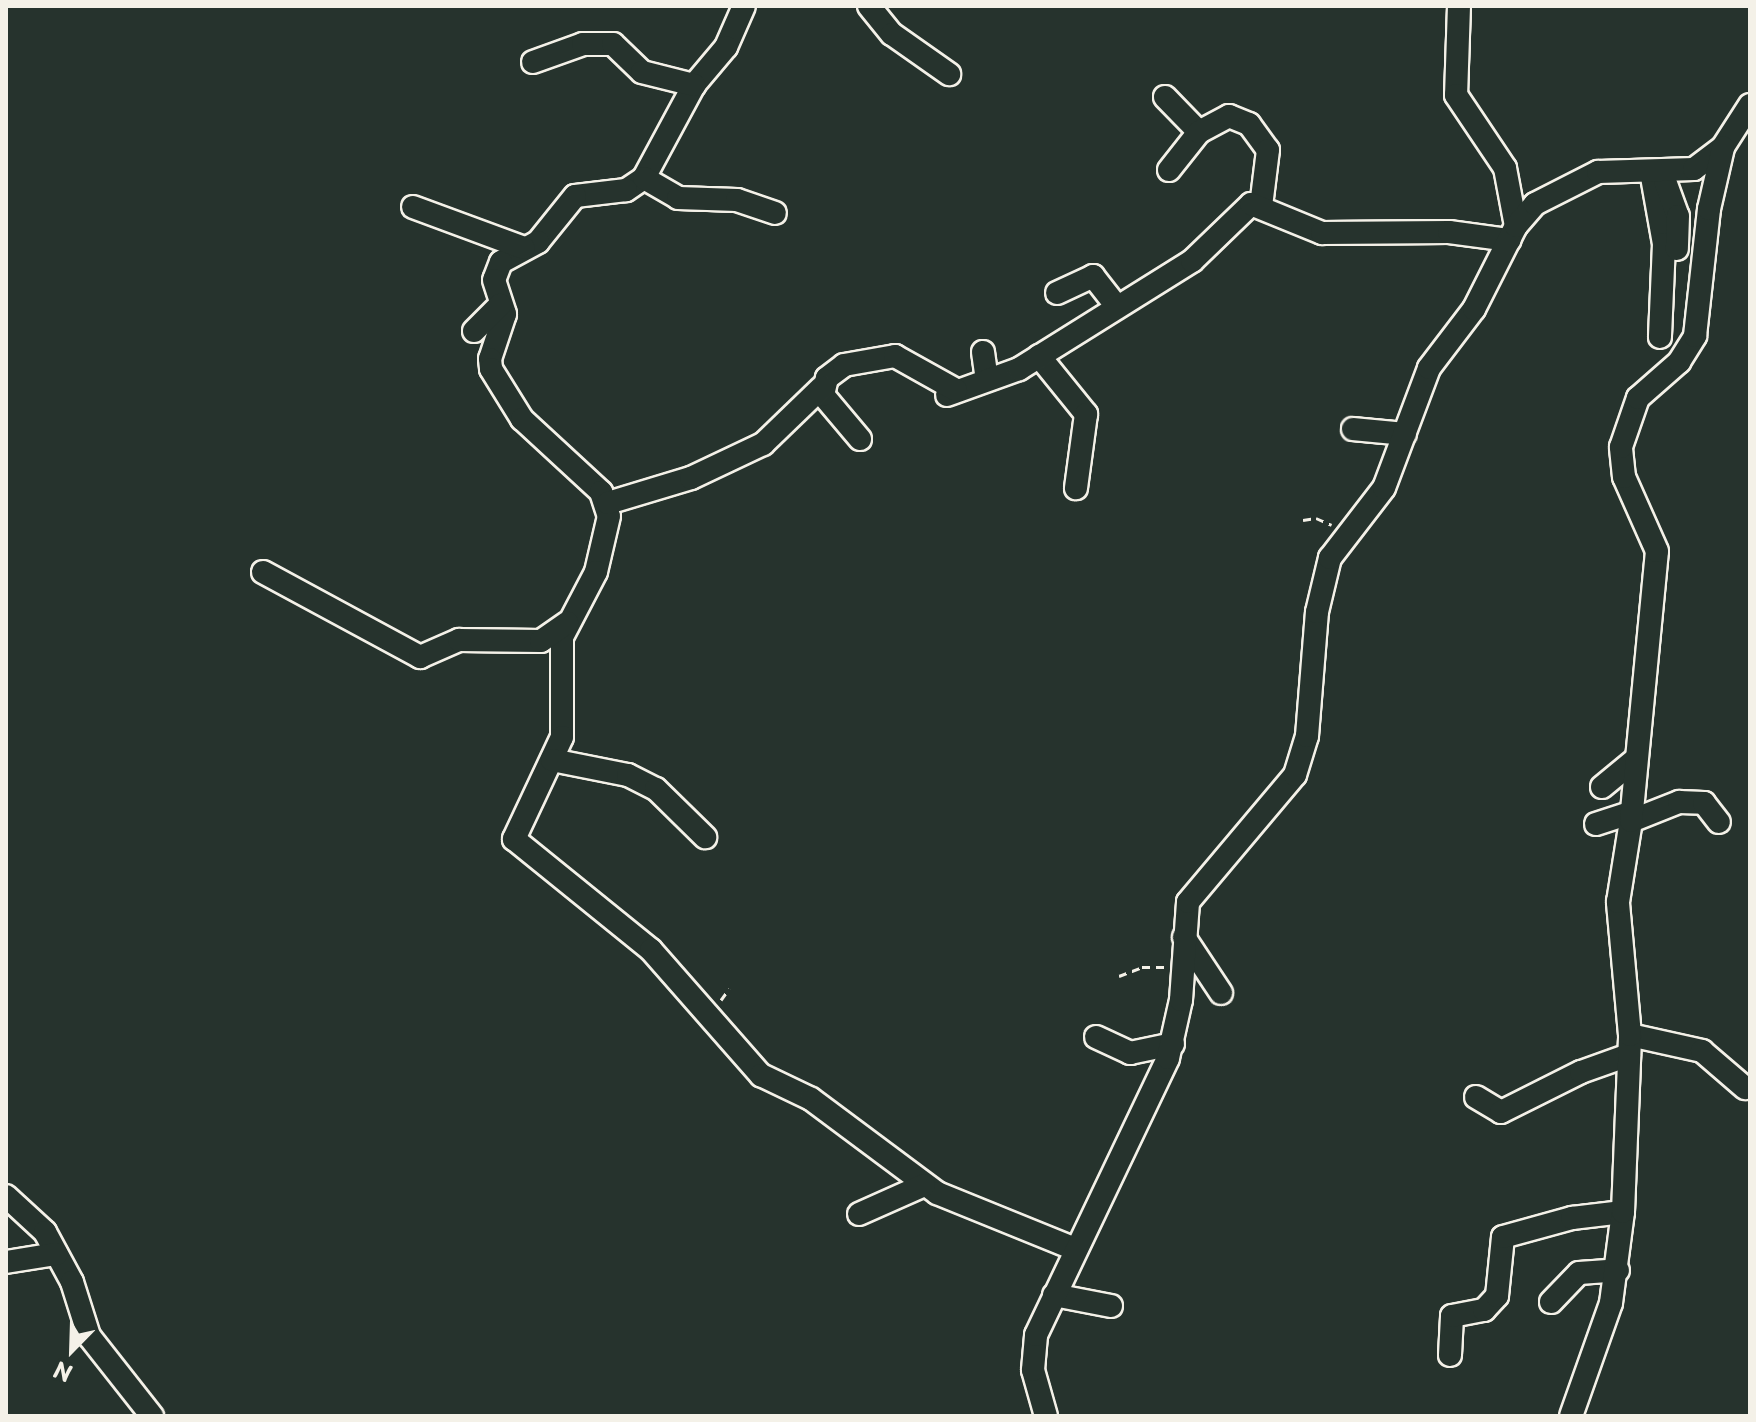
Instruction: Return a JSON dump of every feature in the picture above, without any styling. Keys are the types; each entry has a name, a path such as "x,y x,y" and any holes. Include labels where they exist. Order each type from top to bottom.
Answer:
{"street":[{"path":"608,503 522,419 491,369 492,350 504,324 494,280 501,262 546,234 575,196 626,190 644,178 694,85 720,57 744,6"},
{"path":"869,6 892,34 949,74"},
{"path":"1459,6 1456,95 1505,168 1513,233"},
{"path":"533,62 583,44 613,44 642,72 694,85"},
{"path":"1165,97 1199,132"},
{"path":"1571,1416 1618,1270 1623,1212 1629,1045 1618,924 1632,816 1657,551 1624,477 1621,447 1638,398 1679,362 1695,336 1709,209 1723,147 1750,105"},
{"path":"1169,170 1199,132 1229,116 1262,135 1268,150 1261,206"},
{"path":"1046,1416 1032,1352 1075,1249 1173,1044 1184,968 1188,902 1197,886 1286,792 1299,766 1324,577 1346,532 1384,488 1429,368 1474,309 1513,233 1535,204 1598,172 1694,169 1723,147"},
{"path":"1656,171 1678,216 1677,249"},
{"path":"1656,171 1664,244 1660,337"},
{"path":"644,178 678,198 737,200 775,213"},
{"path":"608,503 691,478 763,444 844,365 895,356 951,392 987,380 1039,356 1192,261 1251,204 1322,233 1513,233"},
{"path":"413,207 524,248"},
{"path":"1057,293 1088,274 1117,307"},
{"path":"474,331 500,305"},
{"path":"983,352 987,380"},
{"path":"1039,356 1086,414 1076,488"},
{"path":"821,388 860,439"},
{"path":"1353,429 1405,434"},
{"path":"608,503 602,556 562,637 564,716 552,760 514,839 651,950 761,1075 811,1099 924,1185 965,1207 1075,1249"},
{"path":"263,572 420,657 459,640 541,641 567,623"},
{"path":"1602,787 1636,759"},
{"path":"552,760 628,775 656,789 705,837"},
{"path":"1596,824 1679,802 1704,803 1719,822"},
{"path":"1184,937 1221,993"},
{"path":"1096,1037 1130,1053 1173,1044"},
{"path":"1476,1097 1501,1112 1629,1045 1702,1051 1745,1088"},
{"path":"859,1214 924,1185"},
{"path":"6,1196 45,1232 72,1282 89,1336 152,1416"},
{"path":"1450,1355 1452,1316 1484,1310 1497,1296 1503,1237 1572,1218 1623,1212"},
{"path":"6,1262 56,1254"},
{"path":"1551,1302 1579,1273 1618,1270"},
{"path":"1054,1295 1111,1306"}],"path":[{"path":"1303,520 1316,518 1346,532"},
{"path":"1119,976 1142,967 1184,968"}]}
